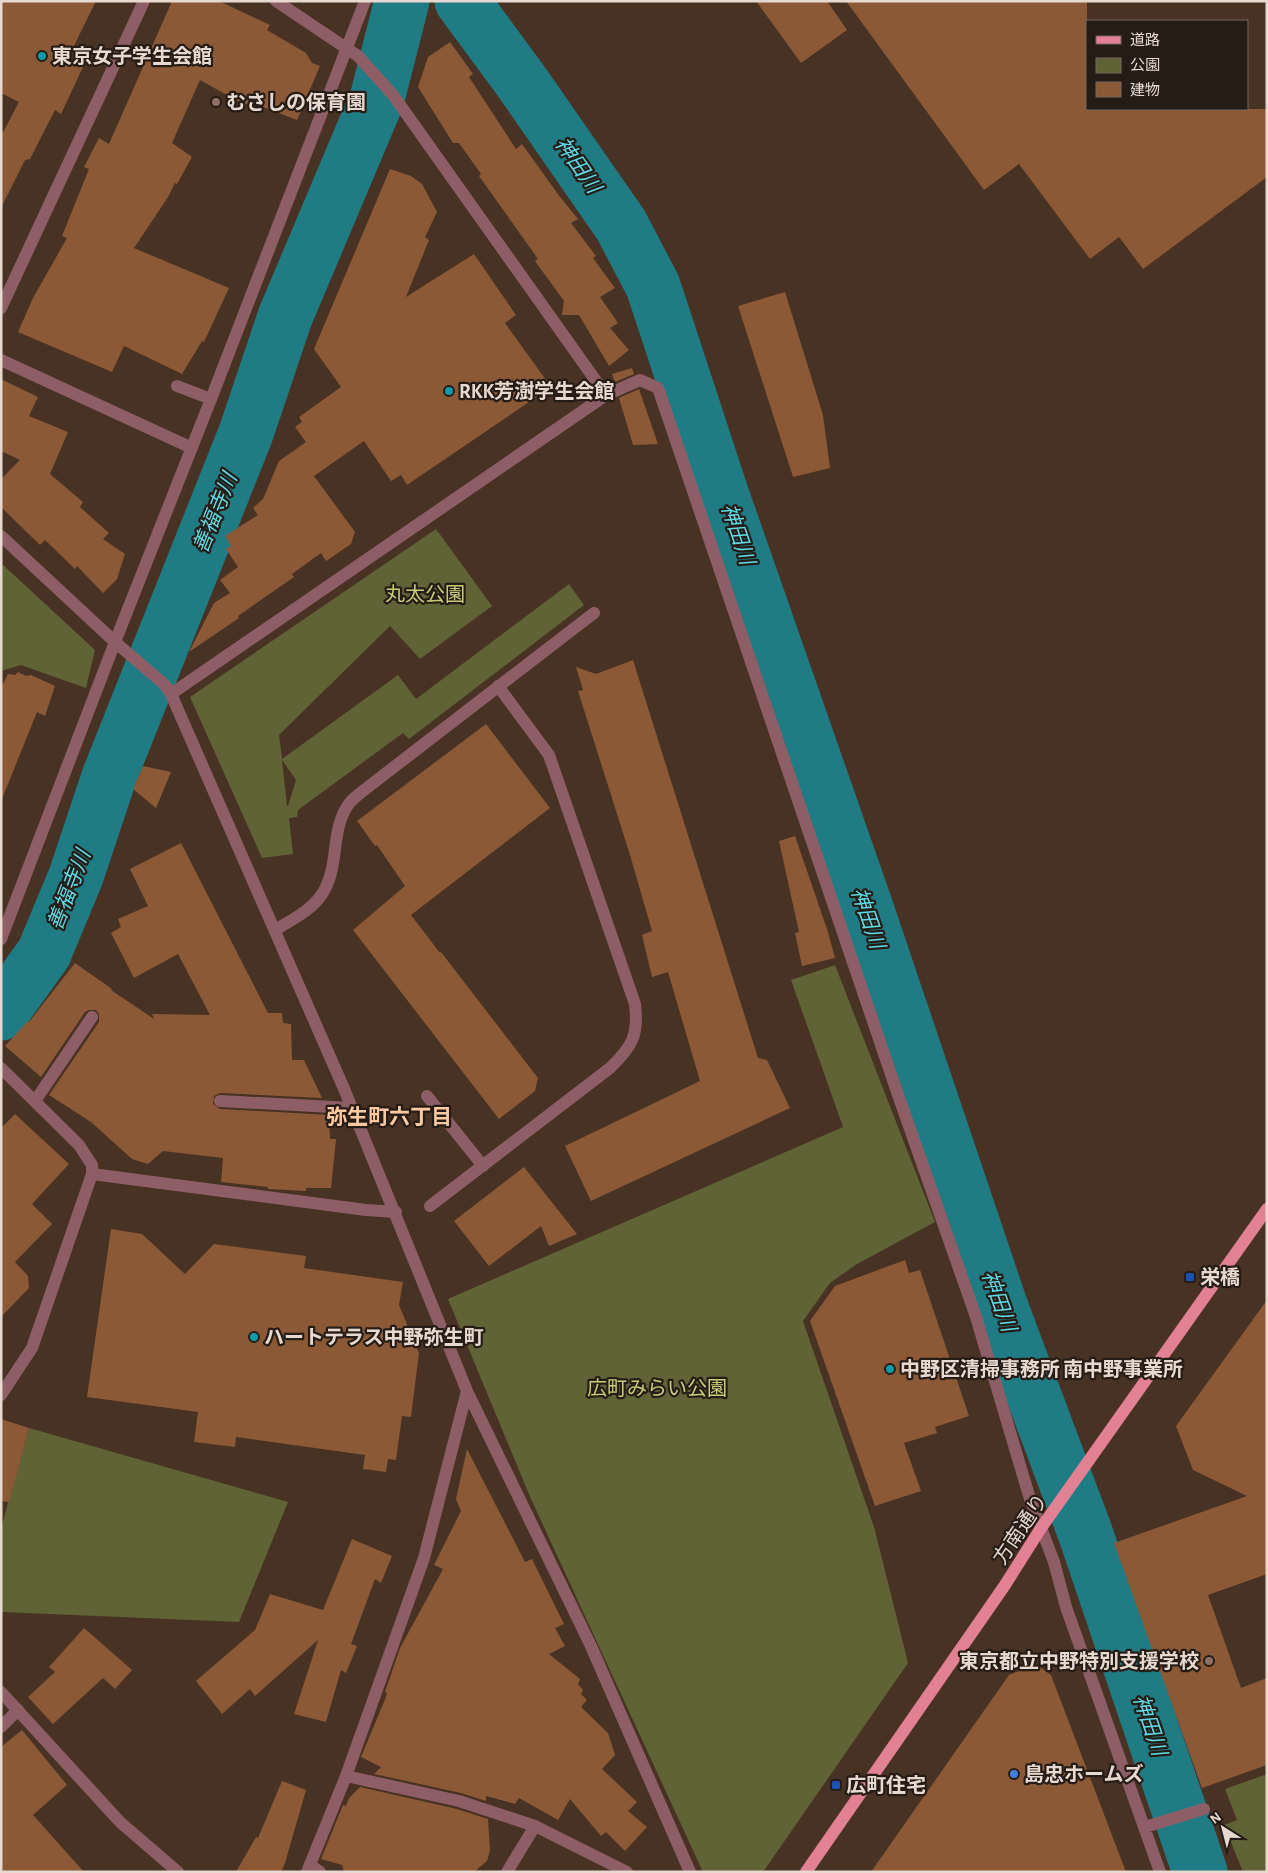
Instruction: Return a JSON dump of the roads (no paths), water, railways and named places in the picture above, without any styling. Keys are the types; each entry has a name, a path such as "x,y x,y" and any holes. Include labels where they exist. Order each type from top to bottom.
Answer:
{"main road":[{"name":"方南通り","path":"810,1869 1005,1585 1041,1528 1054,1513 1267,1210"}],"street":[{"path":"1,308 144,1"},
{"path":"276,1 353,52 393,95 606,395"},
{"path":"1,939 211,399 353,52 365,1"},
{"path":"1,360 192,448"},
{"path":"167,689 606,395 640,380 658,388 893,1080 976,1317 1030,1498 1054,1562 1066,1607 1160,1872"},
{"path":"177,386 211,399"},
{"path":"1,536 167,689 352,1108 396,1212 467,1391 590,1644 690,1872"},
{"path":"275,930 309,909 325,890 332,868 338,826 349,804 368,787 594,613"},
{"path":"430,1206 610,1068 632,1044 636,1030 635,1004 550,755 498,686"},
{"path":"35,1101 92,1017"},
{"path":"1,1395 32,1348 92,1174 92,1165 79,1145 3,1072"},
{"path":"427,1096 483,1166"},
{"path":"220,1101 352,1108"},
{"path":"92,1174 366,1210 396,1212"},
{"path":"312,1870 424,1558 467,1391"},
{"path":"1,1692 120,1822 178,1872"},
{"path":"1,1727 18,1710"},
{"path":"346,1776 459,1801 535,1826 627,1872"},
{"path":"1145,1827 1204,1809"},
{"path":"507,1872 535,1826"}],"waterway":[{"name":"善福寺川","path":"1,1013 44,953 76,876 109,777 246,433 285,317 377,99 402,1"},
{"name":"神田川","path":"462,1 521,81 621,225 653,286 721,493 867,911 1001,1308 1086,1535 1200,1872"}],"place":[{"name":"東京女子学生会館","path":"42,56"},
{"name":"むさしの保育園","path":"216,102"},
{"name":"RKK芳澍学生会館","path":"449,391"},
{"name":"栄橋","path":"1190,1277"},
{"name":"ハートテラス中野弥生町","path":"254,1337"},
{"name":"中野区清掃事務所 南中野事業所","path":"890,1369"},
{"name":"東京都立中野特別支援学校","path":"1209,1661"},
{"name":"島忠ホームズ","path":"1014,1774"},
{"name":"広町住宅","path":"836,1785"}],"district":[{"name":"弥生町六丁目","path":"389,1117"}],"park label":[{"name":"丸太公園","path":"425,594"},
{"name":"広町みらい公園","path":"657,1388"}]}
